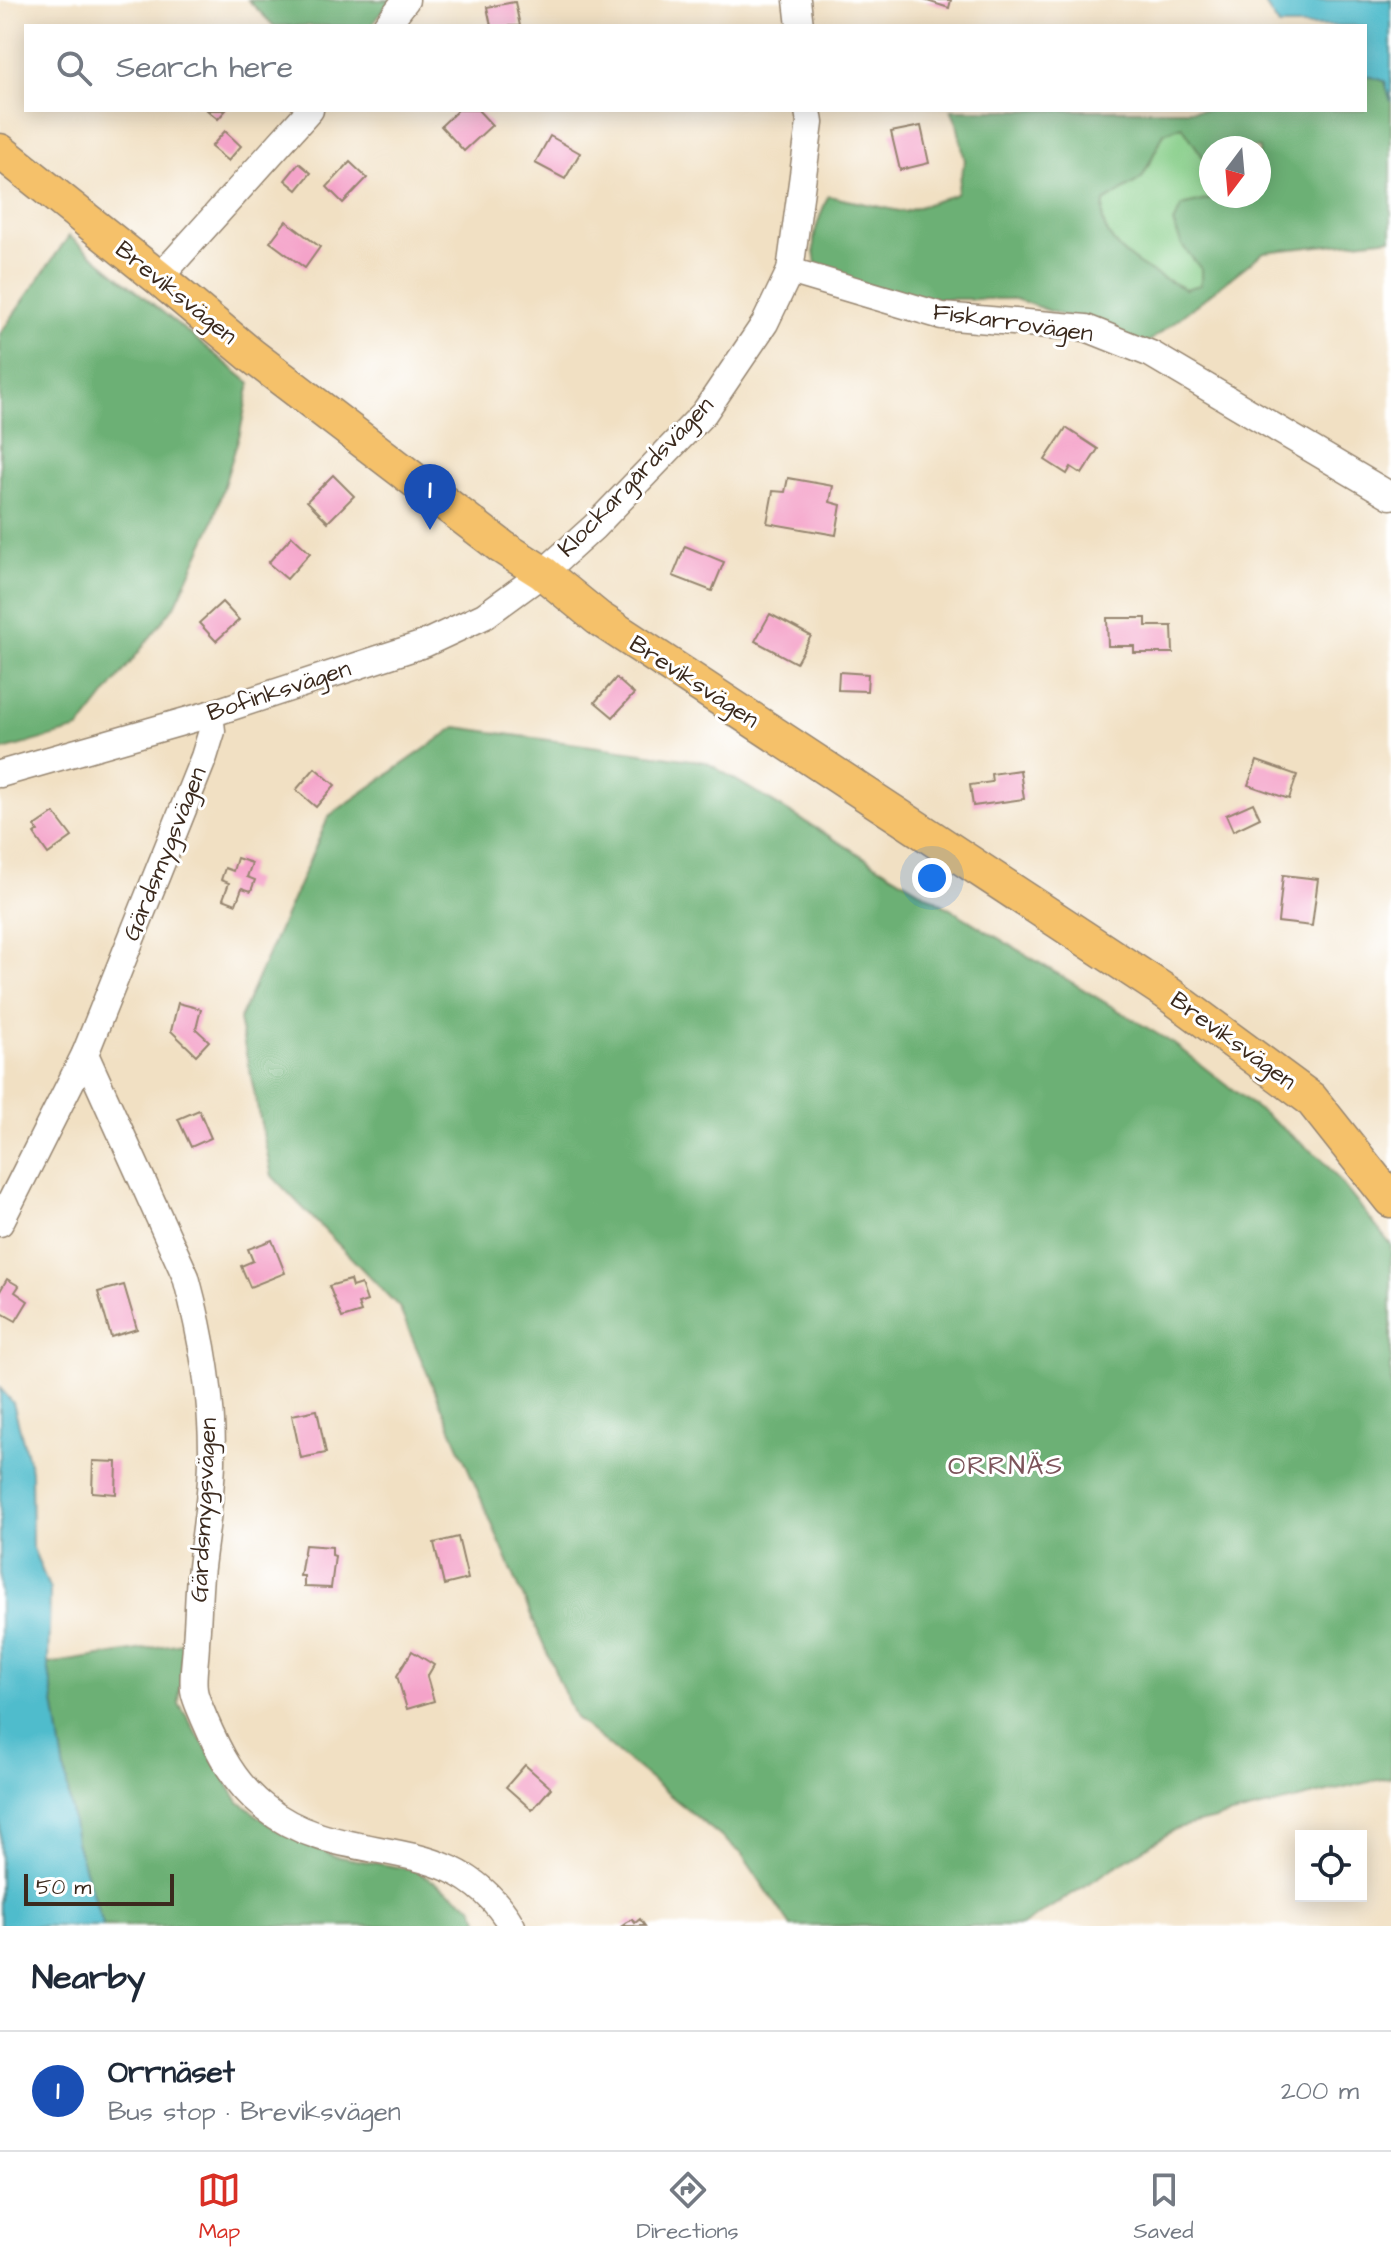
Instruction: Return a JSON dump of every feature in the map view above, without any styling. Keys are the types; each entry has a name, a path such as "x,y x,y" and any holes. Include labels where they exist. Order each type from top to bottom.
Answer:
{"main road":[{"name":"Breviksvägen","path":"0,151 251,355 502,547 543,573 598,618 1178,1000 1311,1099 1391,1200"}],"street":[{"path":"388,24 406,0"},
{"path":"797,0 800,24"},
{"path":"159,278 308,112"},
{"name":"Klockargårdsvägen","path":"543,573 594,527 704,413 765,323 790,271 810,123 808,112"},
{"name":"Fiskarrovägen","path":"790,271 942,316 1086,328 1151,354 1391,496"},
{"name":"Bofinksvägen","path":"0,774 210,714 424,644 484,616 543,573"},
{"name":"Gärdsmygsvägen","path":"210,714 212,731 204,757 85,1054 186,1277 196,1311 211,1415 212,1463 200,1575 194,1692 221,1757 243,1788 266,1809 322,1837 433,1861 454,1869 476,1882 493,1898 512,1926"},
{"path":"0,1223 85,1054"}],"green space":[{"path":"248,0 391,0 373,24 272,24"},
{"path":"1367,76 1385,81 1391,102 1391,238 1264,252 1146,344 1015,299 921,299 819,274 814,243 828,196 904,212 956,194 965,161 952,112 1367,112","holes":["1182,126 1199,151 1199,136 1271,136 1271,208 1199,208 1199,202 1182,206 1173,223 1182,245 1201,269 1201,285 1185,289 1136,262 1115,244 1103,221 1104,202 1142,178 1164,133"]},
{"path":"1183,125 1199,150 1199,202 1182,206 1183,245 1201,269 1201,285 1185,289 1149,271 1125,254 1108,233 1103,219 1104,202 1142,178 1164,133"},
{"path":"69,236 250,383 240,433 211,528 176,604 79,729 0,751 0,334"},
{"path":"456,727 706,762 1174,1044 1322,1159 1391,1245 1391,1777 1177,1828 1021,1926 791,1926 741,1853 575,1718 399,1307 272,1176 239,1020 329,816"},
{"path":"183,1643 179,1704 239,1802 280,1832 334,1856 415,1870 472,1906 482,1926 103,1926 76,1842 48,1664"}],"water":[{"path":"1262,0 1391,0 1391,102 1385,81 1367,76 1367,24 1278,24"},
{"path":"0,1388 13,1403 31,1471 32,1546 50,1590 48,1664 76,1842 103,1926 0,1926"}],"building":[{"path":"924,0 951,0 949,8"},
{"path":"515,2 520,24 491,24 487,7"},
{"path":"209,112 224,112 218,119"},
{"path":"456,112 480,112 492,125 464,151 441,126"},
{"path":"921,126 929,163 900,170 891,132"},
{"path":"225,131 241,146 228,161 211,147"},
{"path":"550,136 580,153 565,179 535,163"},
{"path":"350,162 367,178 343,203 327,187"},
{"path":"299,163 311,173 297,190 285,180"},
{"path":"286,221 320,247 305,268 270,242"},
{"path":"1066,428 1098,449 1082,474 1071,467 1067,474 1045,460"},
{"path":"333,475 354,496 328,522 307,501"},
{"path":"788,478 833,486 830,502 841,505 836,535 767,523 773,491 785,492"},
{"path":"292,536 310,553 287,579 268,563"},
{"path":"685,546 724,562 712,591 673,576"},
{"path":"222,602 239,620 216,641 199,623"},
{"path":"770,614 811,636 796,663 755,641"},
{"path":"1107,618 1146,618 1146,626 1172,626 1173,653 1134,653 1134,646 1108,646"},
{"path":"839,672 868,674 867,691 838,690"},
{"path":"616,678 634,694 613,717 595,702"},
{"path":"1257,761 1297,775 1289,799 1248,785"},
{"path":"315,768 335,785 316,807 296,790"},
{"path":"1020,770 1024,799 973,806 970,785 992,782 991,774"},
{"path":"1253,803 1260,818 1233,831 1226,815"},
{"path":"54,813 72,837 48,854 34,834 38,831 35,826"},
{"path":"237,858 252,863 247,877 255,880 251,891 242,888 236,904 223,899 229,883 221,880 225,868 233,871"},
{"path":"1283,875 1318,879 1312,926 1278,922"},
{"path":"178,1003 201,1009 196,1029 209,1041 196,1055 171,1031"},
{"path":"199,1110 211,1138 191,1147 178,1119"},
{"path":"272,1240 285,1273 250,1287 241,1266 253,1261 248,1249"},
{"path":"7,1279 19,1286 15,1292 28,1301 16,1321 0,1312 0,1291"},
{"path":"350,1280 352,1287 361,1284 367,1301 358,1304 361,1312 342,1318 329,1286"},
{"path":"124,1285 137,1329 111,1337 98,1292"},
{"path":"317,1410 326,1453 301,1458 292,1415"},
{"path":"93,1461 117,1462 116,1494 92,1492"},
{"path":"458,1537 468,1579 444,1585 434,1543"},
{"path":"305,1545 332,1547 332,1555 335,1556 331,1588 304,1587 304,1576 300,1576"},
{"path":"412,1651 434,1665 427,1677 434,1701 407,1709 397,1676"},
{"path":"525,1765 551,1788 532,1810 506,1787"},
{"path":"632,1919 635,1923 640,1919 645,1926 622,1926"}],"place":[{"name":"Orrnäset","path":"430,530"}],"district":[{"name":"ORRNÄS","path":"1006,1466"}]}
